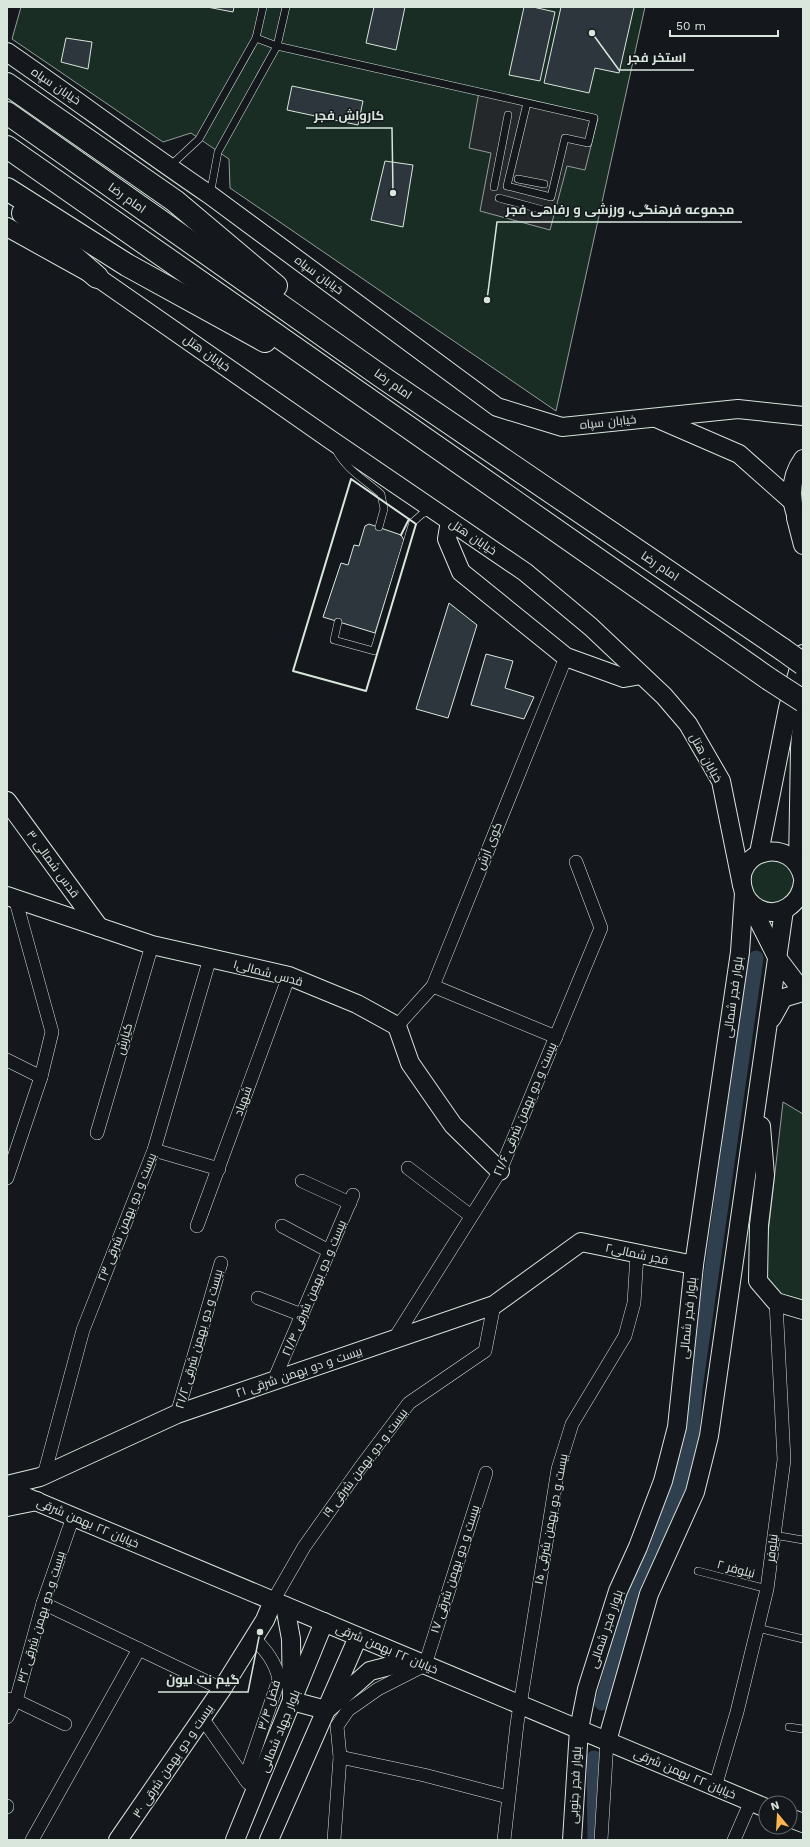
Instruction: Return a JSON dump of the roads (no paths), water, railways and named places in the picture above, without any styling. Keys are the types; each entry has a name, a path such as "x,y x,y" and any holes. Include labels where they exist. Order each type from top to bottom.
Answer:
{"highway":[{"path":"7,84 175,201 385,379"},
{"name":"امام رضا","path":"7,113 385,379 803,664"},
{"name":"امام رضا","path":"7,147 369,398 769,679 803,701"},
{"path":"7,189 127,265 369,398"},
{"path":"7,199 97,277"}],"main road":[{"name":"خیابان سپاه","path":"7,52 210,195 497,407 562,427 738,409 803,416"},
{"name":"خیابان هتل","path":"7,227 97,277 331,440 525,572 591,627 664,696 688,724 721,781 745,893"},
{"path":"656,417 739,454 797,516"},
{"path":"803,459 798,466 792,483 803,545"},
{"path":"443,516 447,539 461,572 566,657 624,678 641,675"},
{"path":"759,854 788,708 803,654"},
{"path":"745,893 754,907 764,911 774,912 784,910 793,905 799,897 803,887 800,748 803,711"},
{"name":"قدس شمالی ۳","path":"7,801 99,927"},
{"path":"767,1030 783,998 803,992 778,959 745,893 742,876 745,867 751,859 768,851 785,853 793,858 802,873"},
{"name":"بلوار فجر شمالی","path":"579,1730 586,1689 598,1649 618,1591 638,1547 663,1481 677,1427 694,1266 740,952 745,893"},
{"name":"قدس شمالی۱","path":"11,897 152,945 289,976 357,1004 398,1026"},
{"path":"607,1741 649,1594 695,1492 709,1436 784,910"},
{"path":"398,1026 410,1062 449,1119 500,1171"},
{"path":"759,1093 765,1175 759,1225 758,1281 776,1302 803,1310"},
{"name":"فجر شمالی۲","path":"581,1242 694,1266"},
{"name":"بیست و دو بهمن شرقی ۲۱","path":"7,1485 44,1475 177,1414 393,1341 494,1305 581,1242"},
{"name":"خیابان ۲۲ بهمن شرقی","path":"7,1489 758,1805"},
{"path":"7,1507 37,1501"},
{"path":"279,1603 291,1639 292,1701 326,1710"},
{"name":"بیست و دو بهمن شرقی ۳۰","path":"118,1840 202,1718 265,1620 279,1603"},
{"name":"بلوار جهاد شمالی","path":"235,1840 250,1786 292,1701 324,1622"},
{"path":"269,1840 358,1636"},
{"path":"326,1710 370,1671 419,1662"},
{"name":"بلوار فجر جنوبی","path":"572,1840 579,1730"}],"street":[{"name":"کوی آرش","path":"398,1026 433,986 566,657"},
{"name":"بیست و دو بهمن شرقی ۲۱/۶","path":"393,1341 500,1171 601,928 576,862"},
{"path":"7,1175 41,1077 52,1032 11,897"},
{"name":"کیارش","path":"97,1133 152,945"},
{"name":"بیست و دو بهمن شرقی ۲۳","path":"44,1475 83,1330 154,1150 210,958"},
{"name":"شهیاد","path":"197,1226 289,976"},
{"path":"433,986 556,1038"},
{"path":"7,1060 41,1077"},
{"path":"154,1150 219,1169"},
{"path":"408,1168 471,1216"},
{"name":"بیست و دو بهمن شرقی ۲۱/۴","path":"274,1380 351,1199 302,1181"},
{"path":"282,1226 329,1251"},
{"name":"بیست و دو بهمن شرقی ۱۵","path":"504,1840 520,1705 558,1469 572,1424 626,1336 634,1303 637,1254"},
{"name":"بیست و دو بهمن شرقی ۲۱/۲","path":"177,1414 221,1263"},
{"path":"258,1298 302,1315"},
{"name":"نیلوفر","path":"715,1787 737,1712 767,1589 784,1460 776,1302"},
{"name":"بیست و دو بهمن شرقی ۱۹","path":"279,1603 304,1547 360,1468 409,1403 485,1351 494,1305"},
{"name":"بیست و دو بهمن شرقی ۱۷","path":"419,1662 486,1473"},
{"name":"بیست و دو بهمن شرقی ۳۲","path":"7,1717 11,1699 73,1517"},
{"path":"43,1603 222,1688"},
{"name":"فضل ۳/۴","path":"250,1786 279,1678 277,1668 271,1658 254,1638"},
{"path":"32,1840 139,1649"},
{"path":"334,1840 340,1758 337,1726 348,1710 378,1689 396,1681 419,1662"},
{"path":"11,1699 65,1724"},
{"path":"202,1718 250,1786"},
{"path":"601,1840 607,1741"},
{"path":"340,1758 424,1775 508,1797"},
{"path":"734,1840 758,1805"}],"lane":[{"path":"169,167 199,139 256,38 263,7"},
{"path":"210,195 218,152 278,46 286,7"},
{"path":"256,38 278,46 594,118 588,143 565,138 551,197 507,186 527,103"},
{"path":"494,187 508,115"},
{"path":"518,179 544,184"},
{"path":"499,198 543,210"},
{"path":"331,440 338,456 350,470 381,494 384,510 379,527"},
{"path":"338,622 334,640 374,651 413,522 422,514 429,511 443,516"},
{"path":"774,1535 803,1540"},
{"name":"نیلوفر ۲","path":"698,1571 767,1589"},
{"path":"757,1628 803,1639"},
{"path":"789,1727 803,1729"}],"waterway":[{"path":"602,1703 634,1593 679,1485 692,1433 695,1389 756,958"},
{"path":"594,1758 595,1840"}],"place":[{"name":"استخر فجر","path":"592,33"},
{"name":"کارواش فجر","path":"393,193"},
{"name":"مجموعه فرهنگی، ورزشی و رفاهی فجر","path":"487,300"},
{"name":"گیم نت لیون","path":"260,1632"}]}
